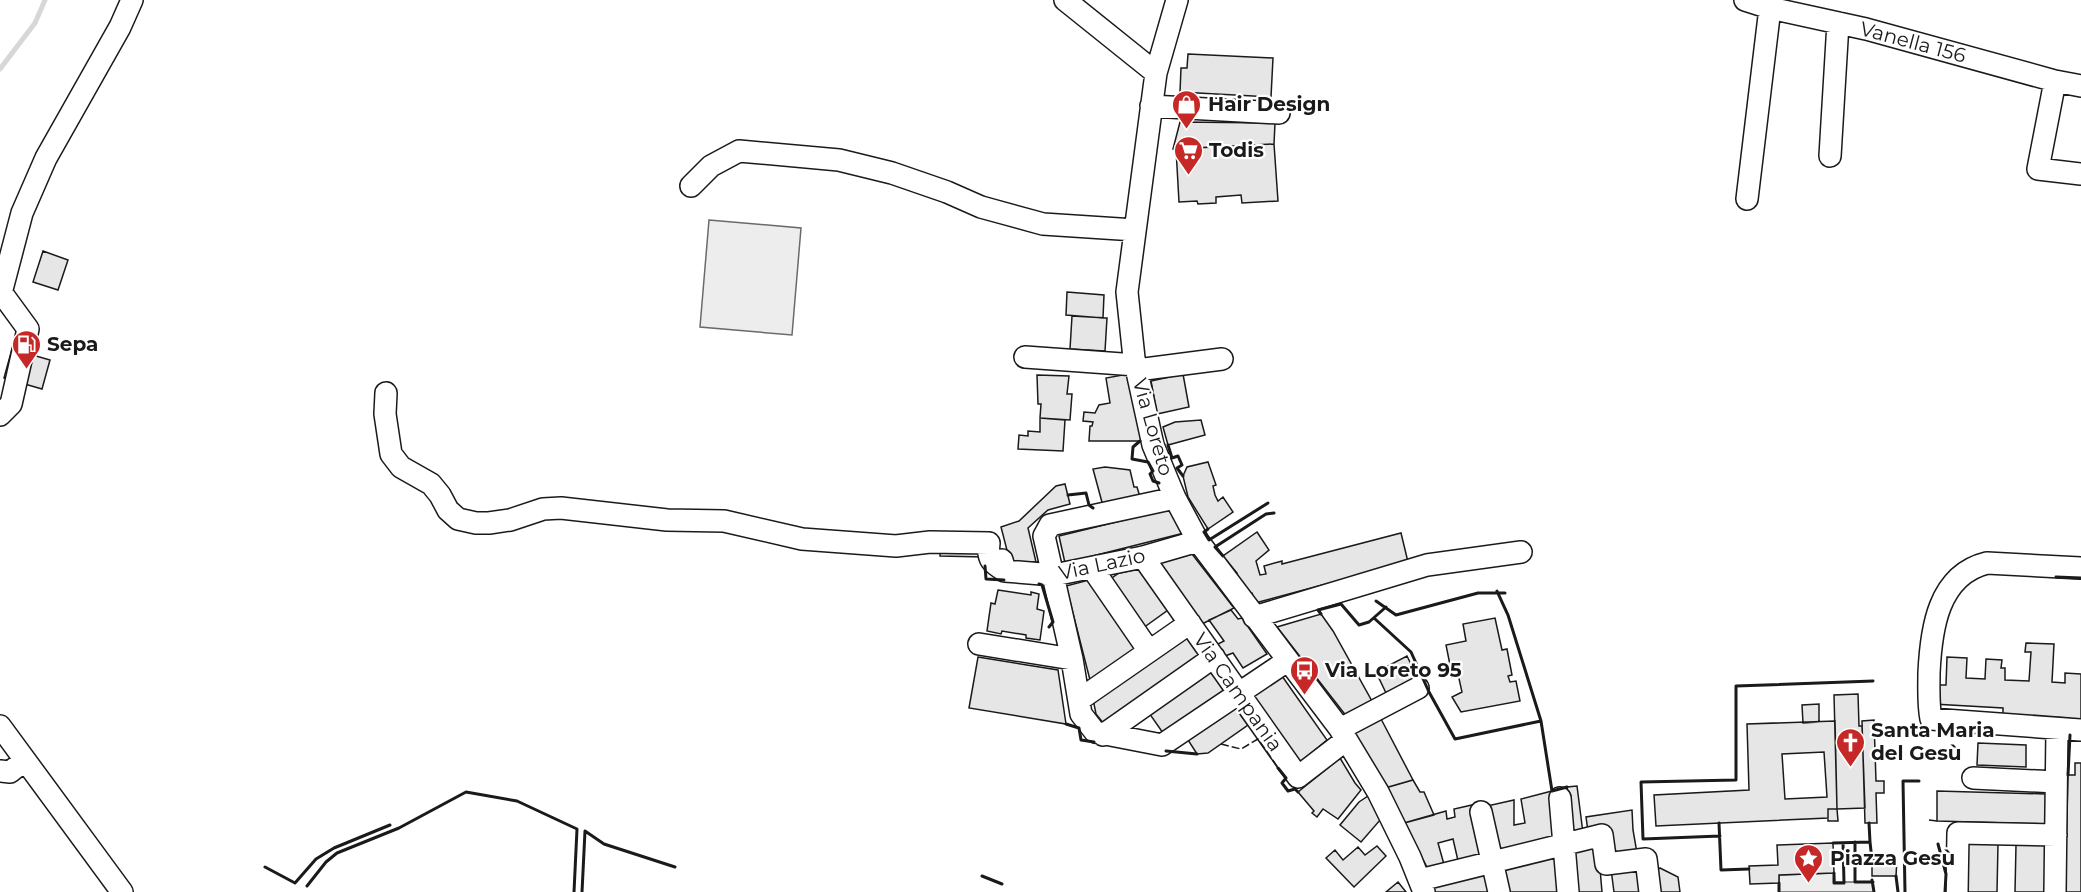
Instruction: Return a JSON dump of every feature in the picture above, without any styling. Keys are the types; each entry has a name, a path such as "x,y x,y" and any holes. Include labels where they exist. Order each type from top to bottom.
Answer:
{"street":[{"path":"0,415 11,404 28,329 0,294 22,213 46,158 120,27 132,0"},
{"path":"1065,0 1156,73"},
{"name":"Via Loreto","path":"1177,0 1156,73 1127,292 1136,367 1154,445 1175,498 1198,540 1343,735 1378,792 1422,886"},
{"name":"Vanella 156","path":"1746,0 2081,86"},
{"path":"1747,199 1770,8"},
{"path":"1830,156 1839,23"},
{"path":"2055,81 2038,169 2081,174"},
{"path":"1151,106 1280,113"},
{"path":"691,186 711,166 739,151 839,160 892,173 947,192 981,207 1042,224 1135,230"},
{"path":"1025,357 1136,367 1222,359"},
{"path":"386,393 386,423 391,454 401,467 431,484 448,510 458,519 489,523 510,520 543,509 561,507 667,520 724,521 802,539 896,546 930,542 989,543 990,562 1005,571"},
{"path":"1175,498 1050,525 1044,536 1072,659 1081,714 1095,732 1162,745 1287,661"},
{"path":"996,536 1005,571"},
{"name":"Via Lazio","path":"1005,571 1054,575 1143,557 1198,540"},
{"path":"1254,617 1427,565 1521,552"},
{"name":"Via Campania","path":"1143,557 1298,777 1343,735"},
{"path":"2081,568 1987,563 1974,566 1954,581 1943,598 1937,614 1930,647 1928,707 1931,719 2081,730"},
{"path":"1092,568 1149,651"},
{"path":"1079,700 1190,623"},
{"path":"979,644 1072,659"},
{"path":"1103,735 1214,657"},
{"path":"1343,735 1418,688"},
{"path":"0,726 122,892"},
{"path":"2055,892 2057,729"},
{"path":"0,771 10,772 24,760"},
{"path":"1973,778 2056,782"},
{"path":"1560,798 1568,892"},
{"path":"1481,812 1499,892"},
{"path":"1957,892 1958,834 2056,836"},
{"path":"1422,886 1491,863 1602,835 1606,864 1646,859 1650,892"}],"shaded area":[{"path":"709,220 801,228 792,335 700,327"},
{"name":"Piazza Gesù","path":"1834,873 1835,882 1873,882 1874,892 1779,892 1779,875"}],"building":[{"path":"1188,54 1273,58 1271,97 1180,92 1181,68 1187,68"},
{"path":"1180,122 1275,123 1274,144 1173,149"},
{"path":"1274,144 1278,201 1242,203 1241,195 1216,197 1216,203 1179,202 1176,149"},
{"path":"43,251 68,260 58,290 33,282"},
{"path":"1067,292 1104,295 1103,318 1066,315"},
{"path":"1072,316 1107,318 1105,351 1070,349"},
{"path":"12,349 50,360 42,389 4,378"},
{"path":"1128,374 1144,441 1089,441 1090,426 1093,422 1083,421 1084,412 1095,413 1099,405 1110,403 1106,378"},
{"path":"1183,374 1189,407 1157,414 1151,381"},
{"path":"1037,375 1069,376 1067,394 1072,394 1070,420 1040,418 1041,404 1038,404"},
{"path":"1040,418 1065,420 1063,451 1018,449 1019,435 1028,436 1028,431 1040,432"},
{"path":"1201,420 1205,435 1168,445 1163,427 1175,422"},
{"path":"1208,462 1216,485 1213,486 1218,501 1223,497 1233,512 1208,529 1188,497 1183,476 1187,467"},
{"path":"1105,467 1130,470 1134,487 1137,487 1140,497 1103,506 1093,469"},
{"path":"1065,484 1070,504 1048,510 1028,528 1036,562 1010,562 1001,527 1019,521 1056,486"},
{"path":"1169,509 1184,533 1065,563 1059,536"},
{"path":"1257,532 1269,550 1256,561 1260,575 1266,574 1264,566 1282,561 1282,564 1401,533 1408,562 1255,603 1252,593 1247,594 1240,587 1237,573 1223,556"},
{"path":"941,544 985,546 984,557 940,556"},
{"path":"1192,554 1234,608 1202,624 1160,563"},
{"path":"1139,569 1168,610 1143,628 1109,580 1119,573"},
{"path":"1089,580 1136,648 1090,680 1066,586"},
{"path":"998,590 1039,594 1037,609 1044,611 1040,640 1026,638 1026,635 987,631 991,603 995,604"},
{"path":"1231,610 1238,619 1242,618 1267,654 1243,668 1233,653 1225,656 1216,645 1224,641 1209,620"},
{"path":"1321,614 1373,703 1347,717 1277,627"},
{"path":"1495,618 1502,650 1507,649 1512,675 1508,676 1510,682 1516,681 1520,701 1461,712 1452,697 1462,692 1458,674 1452,675 1446,645 1466,641 1463,624"},
{"path":"1186,635 1200,656 1104,724 1096,714 1093,699"},
{"path":"2026,643 2054,644 2052,682 2065,683 2065,673 2081,674 2081,720 2028,716 2003,717 2003,708 1933,704 1934,685 1946,685 1947,657 1967,658 1966,678 1985,679 1986,659 2002,660 2001,668 2005,668 2005,680 2029,681 2031,652 2025,652"},
{"path":"1407,656 1418,679 1387,695 1376,672"},
{"path":"978,657 1058,670 1066,724 969,708"},
{"path":"1210,670 1226,693 1163,733 1149,713"},
{"path":"1282,676 1327,740 1299,763 1252,696"},
{"name":"Santa Maria del Gesù","path":"1858,694 1859,726 1862,726 1865,808 1837,809 1834,695"},
{"path":"1819,704 1819,722 1803,723 1802,705"},
{"path":"1235,707 1248,725 1208,753 1197,754 1188,740"},
{"path":"1380,717 1413,780 1385,788 1354,733"},
{"path":"1874,720 1876,781 1884,781 1884,793 1876,793 1877,823 1865,823 1862,721"},
{"path":"1835,721 1837,809 1828,809 1828,818 1656,826 1654,795 1749,790 1747,724","holes":["1824,752 1827,797 1785,799 1782,754"]},
{"path":"1978,743 2026,745 2026,767 1977,765"},
{"path":"1340,758 1361,790 1338,819 1323,809 1317,817 1298,792"},
{"path":"2075,763 2081,763 2081,892 2065,892 2068,775 2075,775"},
{"path":"1413,780 1420,792 1424,792 1434,815 1404,823 1385,788"},
{"path":"1577,786 1583,833 1571,836 1567,787"},
{"path":"1552,791 1556,814 1556,840 1498,853 1487,806 1514,800 1514,825 1525,823 1521,799"},
{"path":"1937,791 2046,794 2046,824 1937,821"},
{"path":"1368,796 1381,819 1361,842 1340,825 1359,802"},
{"path":"1472,805 1485,858 1459,865 1453,839 1438,843 1445,868 1429,871 1404,823 1446,811 1447,819 1455,817 1454,809"},
{"path":"1828,809 1837,809 1838,821 1828,821"},
{"path":"1632,810 1637,853 1612,857 1608,827 1588,831 1586,817"},
{"path":"1833,843 1834,873 1779,875 1779,883 1750,884 1749,866 1778,865 1777,845"},
{"path":"1968,844 1998,844 1997,892 1968,892"},
{"path":"1598,845 1602,892 1574,892 1571,850"},
{"path":"2016,845 2046,845 2045,892 2015,892"},
{"path":"1377,846 1386,856 1354,887 1326,858 1335,850 1343,860 1358,847 1365,855"},
{"path":"1558,853 1561,892 1508,892 1501,867"},
{"path":"1897,859 1896,876 1872,876 1872,860"},
{"path":"1639,867 1642,892 1614,892 1611,869"},
{"path":"1660,868 1678,877 1680,892 1657,892 1655,872"},
{"path":"1488,869 1493,892 1434,892 1433,886"},
{"path":"1398,882 1406,892 1386,892"}],"waterway":[{"path":"0,69 35,23 45,0"}],"fence":[{"path":"1221,744 1241,749 1258,739 1279,769"},
{"path":"1929,820 1937,821"}],"wall":[{"path":"1140,441 1133,447 1132,459 1148,462 1153,471 1150,474 1153,481 1159,483"},
{"path":"1168,445 1172,458 1178,456 1182,465 1177,468 1183,476"},
{"path":"1068,495 1086,493 1089,505 1093,508"},
{"path":"1208,529 1204,532 1209,540 1268,503"},
{"path":"1223,556 1215,547 1266,514 1274,513"},
{"path":"985,566 986,579 1004,580"},
{"path":"2056,577 2081,578"},
{"path":"1039,584 1042,585 1053,622 1049,627"},
{"path":"1497,591 1508,615 1541,721 1552,791 1567,787"},
{"path":"1376,601 1396,615 1478,593 1505,593"},
{"path":"1321,614 1318,610 1341,604 1359,625 1369,622 1386,607"},
{"path":"1374,618 1411,652 1429,692 1455,739 1541,721"},
{"path":"1720,836 1643,839 1641,782 1736,780 1736,686 1873,681"},
{"path":"1066,724 1079,728 1081,740 1094,742"},
{"path":"2068,775 2070,735"},
{"path":"1166,751 1197,754"},
{"path":"1278,768 1286,778 1282,783 1288,791 1295,789 1298,792"},
{"path":"1905,892 1903,781 1919,781"},
{"path":"307,886 326,862 337,853 399,828 466,792 517,801 577,829 574,892"},
{"path":"1719,823 1721,870 1749,869"},
{"path":"1833,843 1870,842 1869,823"},
{"path":"265,867 295,883 316,859 334,848 390,825"},
{"path":"582,892 585,831 604,844 675,867"},
{"path":"1855,842 1855,882 1873,882"},
{"path":"1870,842 1872,860"},
{"path":"1834,873 1834,883 1844,883 1843,843"},
{"path":"1938,844 1946,874 1945,892"},
{"path":"982,876 1002,884"},
{"path":"1896,876 1898,892"},
{"path":"1872,880 1874,892"},
{"path":"1779,883 1779,892"}],"place":[{"name":"Hair Design","path":"1187,130"},
{"name":"Todis","path":"1188,176"},
{"name":"Sepa","path":"26,370"},
{"name":"Via Loreto 95","path":"1304,696"},
{"name":"Santa Maria del Gesù","path":"1850,768"},
{"name":"Piazza Gesù","path":"1809,884"}]}
